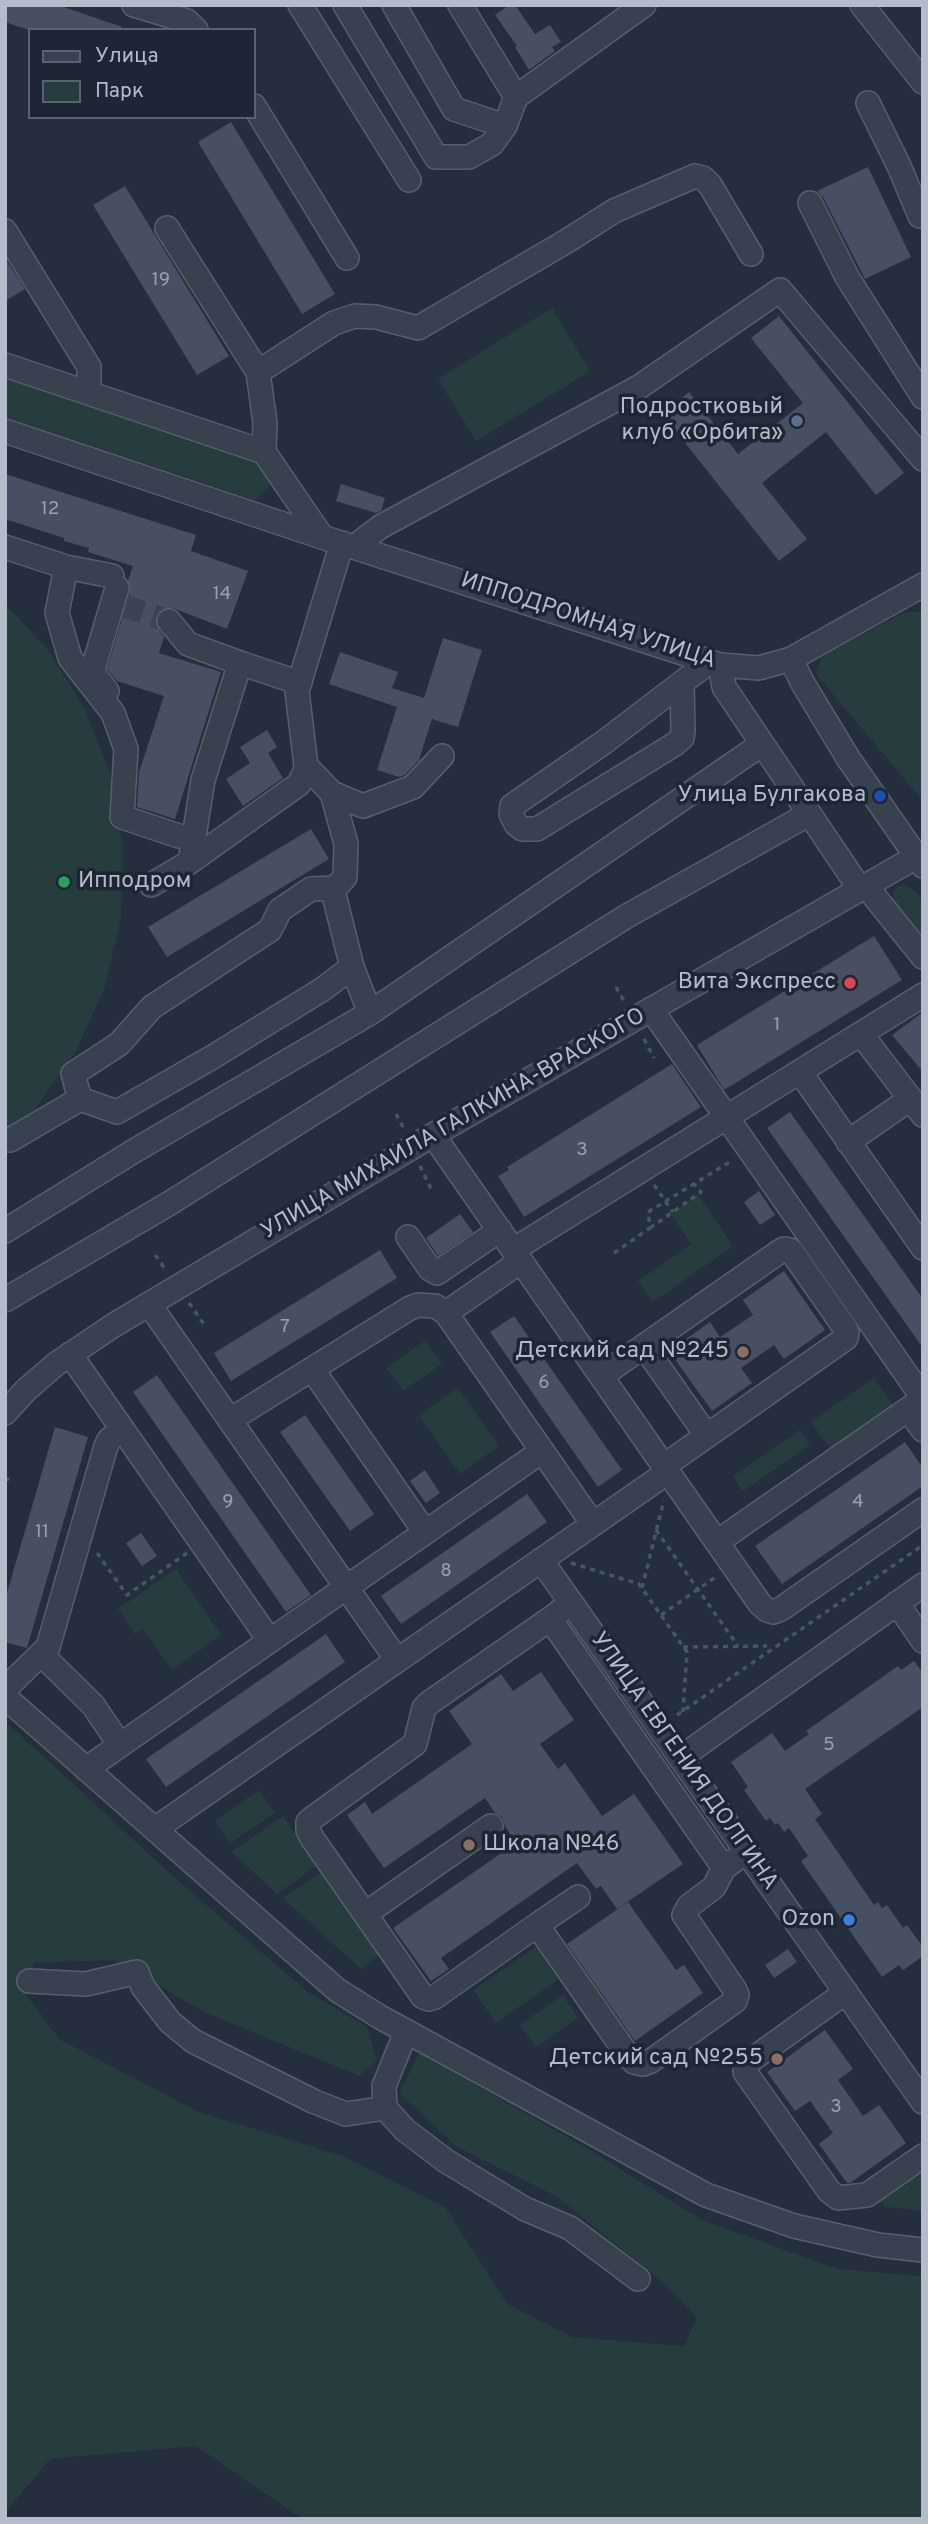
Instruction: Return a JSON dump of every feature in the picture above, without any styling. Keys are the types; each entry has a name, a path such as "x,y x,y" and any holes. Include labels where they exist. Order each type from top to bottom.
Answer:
{"street":[{"path":"134,5 192,19"},
{"path":"300,5 409,180"},
{"path":"345,5 436,157 469,157 492,144 505,126 516,97 644,5"},
{"path":"394,5 454,109 505,126"},
{"path":"460,5 516,97"},
{"path":"862,5 923,82"},
{"path":"868,103 899,166 919,216"},
{"path":"256,109 347,258"},
{"path":"258,372 334,323 355,316 376,317 418,328 614,211 695,176 703,178 710,185 751,254"},
{"path":"810,203 847,277 923,397"},
{"path":"167,229 258,372 264,423 264,452"},
{"path":"5,232 89,367 89,393"},
{"path":"339,542 380,527 639,387 780,290 923,459"},
{"path":"5,365 264,452 339,542"},
{"name":"ИППОДРОМНАЯ УЛИЦА","path":"5,431 715,664 759,668 790,659 922,586"},
{"path":"151,885 190,862 299,784 307,767 297,691 339,542"},
{"path":"5,547 66,567 116,593 92,672 110,695 113,713 126,748 122,817 179,836"},
{"path":"66,567 57,613 69,658 113,713"},
{"path":"169,621 188,644 300,683"},
{"path":"790,659 848,758 919,862"},
{"path":"190,862 203,780 240,663"},
{"path":"682,683 683,730 682,738 675,744 537,829 522,829 516,824 511,814 512,806 603,743 682,683 715,664 724,687 809,814 863,887 923,957"},
{"path":"5,1231 134,1151 370,1013 762,744"},
{"path":"307,767 332,793 363,806 413,787 442,756"},
{"path":"332,793 346,844 345,877 335,888 334,895 352,967 370,1013"},
{"path":"5,1300 170,1203 627,916 809,814"},
{"name":"УЛИЦА МИХАИЛА ГАЛКИНА-ВРАСКОГО","path":"5,1413 26,1390 70,1354 149,1304 433,1135 863,887 919,862"},
{"path":"80,1098 73,1074 119,1044 152,1007 270,930 280,910 311,889 335,888"},
{"path":"80,1098 117,1112 223,1051 323,989 352,967"},
{"path":"446,1313 517,1256 643,1169 923,995"},
{"path":"652,1009 918,1402 923,1430"},
{"path":"848,1142 916,1107 861,1034"},
{"path":"800,1072 923,1248"},
{"path":"10,1140 80,1098"},
{"path":"433,1135 766,1610 773,1612 781,1609 923,1510"},
{"path":"408,1237 430,1269 438,1273 500,1230"},
{"path":"155,1829 593,1524 707,1436 842,1342 847,1333 794,1255 790,1250 784,1249 601,1376"},
{"path":"149,1304 397,1660"},
{"path":"230,1420 418,1305 435,1306 446,1313 593,1524"},
{"path":"644,1346 707,1436"},
{"path":"70,1354 270,1641"},
{"path":"312,1369 425,1532"},
{"path":"717,1542 918,1402"},
{"path":"5,1689 48,1647 106,1446 122,1429"},
{"path":"86,1769 542,1451"},
{"name":"УЛИЦА ЕВГЕНИЯ ДОЛГИНА","path":"541,1560 923,2102"},
{"path":"680,1758 923,1585"},
{"path":"897,1603 923,1641"},
{"path":"572,1604 429,1703 422,1716 415,1744 308,1822 307,1830 419,1992 429,1999 578,1896"},
{"path":"550,1619 724,1868"},
{"path":"41,1654 93,1705 120,1745"},
{"path":"5,1697 337,1990 406,2032 706,2195 794,2226 878,2245 923,2250"},
{"path":"365,1914 491,1826"},
{"path":"537,1925 629,2057 634,2062 643,2064 736,2001 735,1990 684,1915 689,1906 714,1887 724,1868 747,1852"},
{"path":"29,1981 86,1984 137,1972 143,1987 170,2022 193,2041 346,2114 385,2108"},
{"path":"846,1992 750,2061 745,2072 829,2191 838,2198 867,2196 923,2156"},
{"path":"406,2032 384,2086 385,2108 405,2130 446,2161 526,2208 570,2228 638,2279"}],"path":[{"path":"616,987 625,1003"},
{"path":"644,1039 654,1058"},
{"path":"396,1114 404,1129"},
{"path":"650,1228 648,1212 749,1150"},
{"path":"420,1166 432,1191"},
{"path":"643,1169 673,1212"},
{"path":"614,1253 701,1192 694,1184"},
{"path":"155,1255 166,1270"},
{"path":"189,1303 206,1326"},
{"path":"642,1588 664,1498"},
{"path":"656,1530 738,1646"},
{"path":"82,1531 127,1595 202,1543"},
{"path":"677,1716 923,1545"},
{"path":"571,1563 639,1584 687,1652 683,1712"},
{"path":"661,1615 724,1571"},
{"path":"683,1647 766,1646"}],"green space":[{"path":"552,308 590,371 476,441 438,379"},
{"path":"5,377 263,462 272,478 268,489 255,500 5,417"},
{"name":"Ипподром","path":"5,604 48,650 86,711 111,777 123,847 121,918 105,987 76,1051 35,1109 5,1137"},
{"path":"903,613 923,613 923,801 816,674 821,657"},
{"path":"904,884 923,901 923,945 905,922 895,903 893,893 897,887"},
{"path":"698,1195 733,1246 653,1302 638,1281 691,1244 671,1214"},
{"path":"425,1341 442,1364 403,1391 386,1368"},
{"path":"874,1378 893,1405 830,1449 811,1422"},
{"path":"458,1388 499,1446 460,1474 419,1415"},
{"path":"800,1430 810,1445 743,1491 733,1476"},
{"path":"176,1569 221,1635 172,1670 143,1629 135,1634 118,1609"},
{"path":"5,1721 175,1878 308,1992 367,2027 377,2061 360,2076 206,2013 114,1960 34,1963 25,1993 59,2039 199,2112 343,2156 445,2207 507,2304 572,2337 685,2346 697,2317 665,2284 556,2196 457,2147 399,2093 419,2053 578,2143 702,2220 837,2269 923,2276 923,2519 303,2519 196,2446 50,2459 5,2513"},
{"path":"259,1790 275,1813 230,1843 215,1821"},
{"path":"283,1816 317,1865 277,1894 232,1852"},
{"path":"322,1872 380,1955 361,1969 283,1898"},
{"path":"536,1947 559,1979 496,2023 473,1990"},
{"path":"563,1995 578,2018 536,2047 520,2025"},
{"path":"923,2162 923,2211 885,2207 876,2195"}],"building":[{"path":"5,5 58,5 122,28 28,30 5,22"},
{"path":"509,5 515,5 535,34 550,25 561,42 552,47 555,51 529,70 515,47 517,46 495,15"},
{"path":"231,122 335,294 302,314 198,142"},
{"path":"868,167 911,257 865,279 823,197 817,191"},
{"path":"125,186 229,356 197,375 93,205"},
{"path":"5,258 25,289 5,301"},
{"path":"779,316 904,473 876,495 826,432 762,483 807,539 779,561 662,414 689,392 738,454 803,403 751,338"},
{"path":"5,474 196,535 191,551 248,571 227,629 173,608 161,610 156,617 155,624 164,637 159,653 221,672 175,819 137,807 139,772 164,696 117,681 107,669 130,592 128,580 133,566 88,552 89,548 64,541 64,538 5,519"},
{"path":"341,484 385,498 381,511 376,513 336,501"},
{"path":"443,638 482,650 458,727 432,719 419,760 405,775 399,777 377,770 397,707 329,684 340,652 398,672 392,688 424,698"},
{"path":"267,730 277,747 268,753 283,778 243,806 226,779 250,763 240,747"},
{"path":"311,829 329,859 167,957 148,927"},
{"path":"874,936 902,980 724,1090 697,1045"},
{"path":"923,1012 923,1072 892,1035"},
{"path":"672,1064 701,1107 524,1217 498,1176 509,1170 507,1167"},
{"path":"790,1112 923,1299 923,1348 767,1128"},
{"path":"759,1191 775,1215 760,1225 744,1202"},
{"path":"460,1214 473,1232 438,1256 426,1238"},
{"path":"380,1250 397,1278 231,1381 214,1353"},
{"path":"784,1271 825,1330 784,1359 774,1345 741,1368 752,1383 712,1411 669,1351 710,1322 720,1337 753,1315 743,1300"},
{"path":"514,1316 622,1470 598,1487 490,1332"},
{"path":"157,1375 311,1595 286,1612 133,1392"},
{"path":"305,1415 374,1514 350,1531 280,1432"},
{"path":"55,1427 88,1437 27,1648 5,1642 5,1600"},
{"path":"905,1442 923,1468 923,1486 782,1584 755,1546"},
{"path":"425,1470 440,1493 426,1503 410,1481"},
{"path":"527,1494 547,1522 401,1624 381,1596"},
{"path":"141,1533 157,1556 142,1566 126,1543"},
{"path":"326,1634 345,1662 166,1787 146,1759"},
{"path":"914,1661 923,1673 923,1707 805,1789 822,1814 815,1819 874,1905 878,1902 882,1908 887,1905 903,1928 907,1925 923,1947 923,1956 903,1970 899,1965 882,1977 801,1861 808,1856 789,1828 784,1832 778,1823 775,1825 770,1818 766,1821 744,1790 748,1787 731,1762 772,1733 785,1751 809,1734 806,1731 898,1666 901,1670"},
{"path":"541,1672 574,1720 540,1744 558,1769 565,1763 602,1816 634,1794 683,1864 617,1909 601,1886 596,1889 577,1863 441,1958 449,1969 431,1981 393,1928 516,1843 502,1817 495,1813 485,1798 384,1868 347,1815 365,1802 372,1814 472,1744 449,1711 501,1674 513,1691"},
{"path":"628,1902 676,1970 684,1965 703,1993 635,2041 567,1944"},
{"path":"788,1949 797,1962 774,1978 765,1965"},
{"path":"825,2030 853,2069 838,2080 863,2116 879,2105 906,2143 850,2183 847,2183 819,2144 833,2133 810,2101 795,2111 767,2072"}],"tunnel":[{"path":"121,605 169,621"}],"place":[{"name":"Подростковый клуб «Орбита»","path":"797,421"},
{"name":"Улица Булгакова","path":"880,796"},
{"name":"Ипподром","path":"64,882"},
{"name":"Вита Экспресс","path":"850,983"},
{"name":"Детский сад №245","path":"743,1352"},
{"name":"Школа №46","path":"469,1845"},
{"name":"Ozon","path":"849,1920"},
{"name":"Детский сад №255","path":"777,2059"}]}
